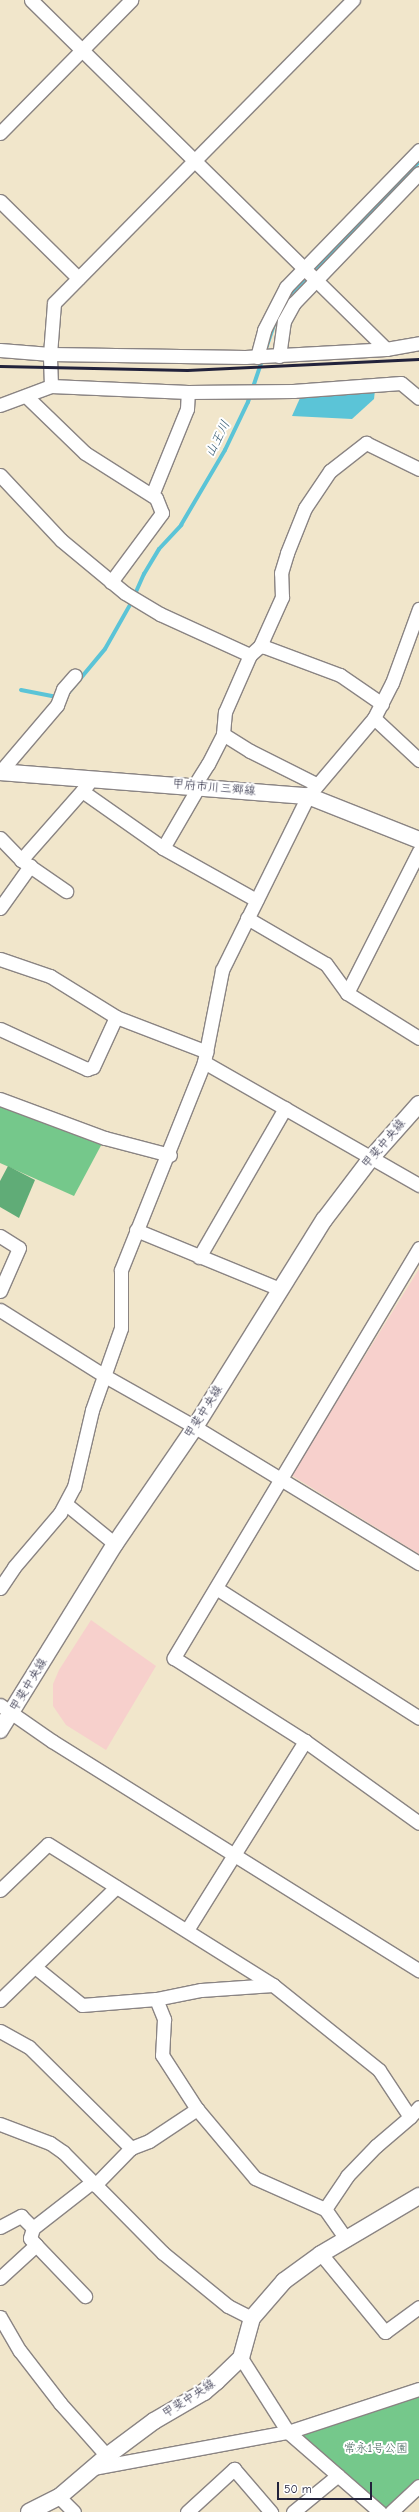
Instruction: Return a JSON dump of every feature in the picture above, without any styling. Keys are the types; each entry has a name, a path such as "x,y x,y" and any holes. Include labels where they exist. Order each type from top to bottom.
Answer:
{"main road":[{"name":"甲府市川三郷線","path":"0,772 196,786 312,790 419,840"},
{"name":"甲斐中央線","path":"0,1730 6,1710 115,1544 196,1427 324,1220 372,1157 419,1104"},
{"path":"241,2358 252,2318 284,2281 321,2254 419,2196"},
{"name":"甲斐中央線","path":"29,2512 59,2496 107,2456 154,2421 204,2392 241,2358"}],"street":[{"path":"31,0 386,349"},
{"path":"0,133 131,0"},
{"path":"51,386 50,354 54,303 353,0"},
{"path":"267,357 272,308 286,287 419,150"},
{"path":"267,357 294,303 315,279 419,173"},
{"path":"0,201 78,278"},
{"path":"0,350 50,354 267,357 386,349 419,343"},
{"path":"0,405 51,386 188,392 260,391 401,383 419,398"},
{"path":"152,495 187,409 188,392"},
{"path":"26,396 85,453 156,498 162,513 111,582"},
{"path":"163,848 223,734 225,712 250,655 260,646 282,597 281,573 287,553 305,508 330,471 366,443 419,469"},
{"path":"0,475 61,540 125,593 137,601 250,655"},
{"path":"0,1588 14,1567 66,1504 74,1487 92,1410 121,1328 121,1270 136,1230 170,1154 206,1057 222,970 312,790 355,744 374,718 382,704 392,684 419,609"},
{"path":"260,646 340,675 382,704"},
{"path":"0,772 60,697 76,674"},
{"path":"374,718 419,760"},
{"path":"223,734 312,790"},
{"path":"0,908 26,863 93,778"},
{"path":"82,791 163,848 256,900"},
{"path":"0,838 26,863 66,891"},
{"path":"348,993 419,851"},
{"path":"247,918 326,964 348,993 419,1038"},
{"path":"0,959 50,976 116,1017 206,1057 285,1108 419,1185"},
{"path":"0,1029 87,1069 92,1067 116,1017"},
{"path":"0,1098 106,1138 170,1154"},
{"path":"199,1257 285,1108"},
{"path":"136,1230 280,1289"},
{"path":"0,1236 18,1248 0,1291"},
{"path":"419,1248 174,1658 305,1741 419,1823"},
{"path":"0,1310 105,1376 196,1427 419,1563"},
{"path":"66,1504 115,1544"},
{"path":"216,1588 419,1718"},
{"path":"6,1710 419,1970"},
{"path":"187,1930 305,1741"},
{"path":"0,1890 48,1844 274,1985 379,2070 415,2112 376,2146 347,2176 325,2210"},
{"path":"0,2000 116,1887"},
{"path":"35,1966 82,2005 156,1999 201,1990 274,1985"},
{"path":"156,1999 164,2019 162,2055 197,2109 255,2178 325,2210 346,2239"},
{"path":"0,2031 29,2047 131,2148"},
{"path":"85,2296 30,2238 33,2228 93,2184 131,2148 149,2141 197,2109"},
{"path":"0,2124 50,2143 63,2152 163,2253 228,2306 252,2318"},
{"path":"0,2227 20,2216 33,2228"},
{"path":"0,2278 36,2245"},
{"path":"321,2254 385,2332 419,2307"},
{"path":"0,2317 20,2351 60,2403 107,2456"},
{"path":"241,2358 288,2432 380,2512"},
{"path":"93,2468 288,2432 419,2389"},
{"path":"187,2512 234,2469 271,2512"},
{"path":"293,2512 338,2475"},
{"path":"391,2512 419,2486"},
{"path":"59,2496 74,2512"}],"shaded area":[{"path":"419,1269 419,1554 291,1475"},
{"path":"91,1620 156,1666 106,1750 66,1725 53,1706 53,1684 59,1670"}],"green space":[{"path":"0,1098 105,1138 74,1196 0,1163"},
{"path":"8,1166 35,1180 19,1218 0,1207 0,1181"},
{"name":"常永1号公園","path":"419,2389 419,2486 391,2512 380,2512 288,2432"}],"water":[{"path":"375,390 374,399 352,419 292,416 300,398"}],"waterway":[{"name":"山王川","path":"289,295 419,162"},
{"name":"山王川","path":"65,697 105,649 131,603 144,574 159,549 181,525 225,450 248,402 275,322"},
{"name":"山王川","path":"21,690 58,697"}],"railway":[{"path":"0,366 187,370 419,359"}]}
